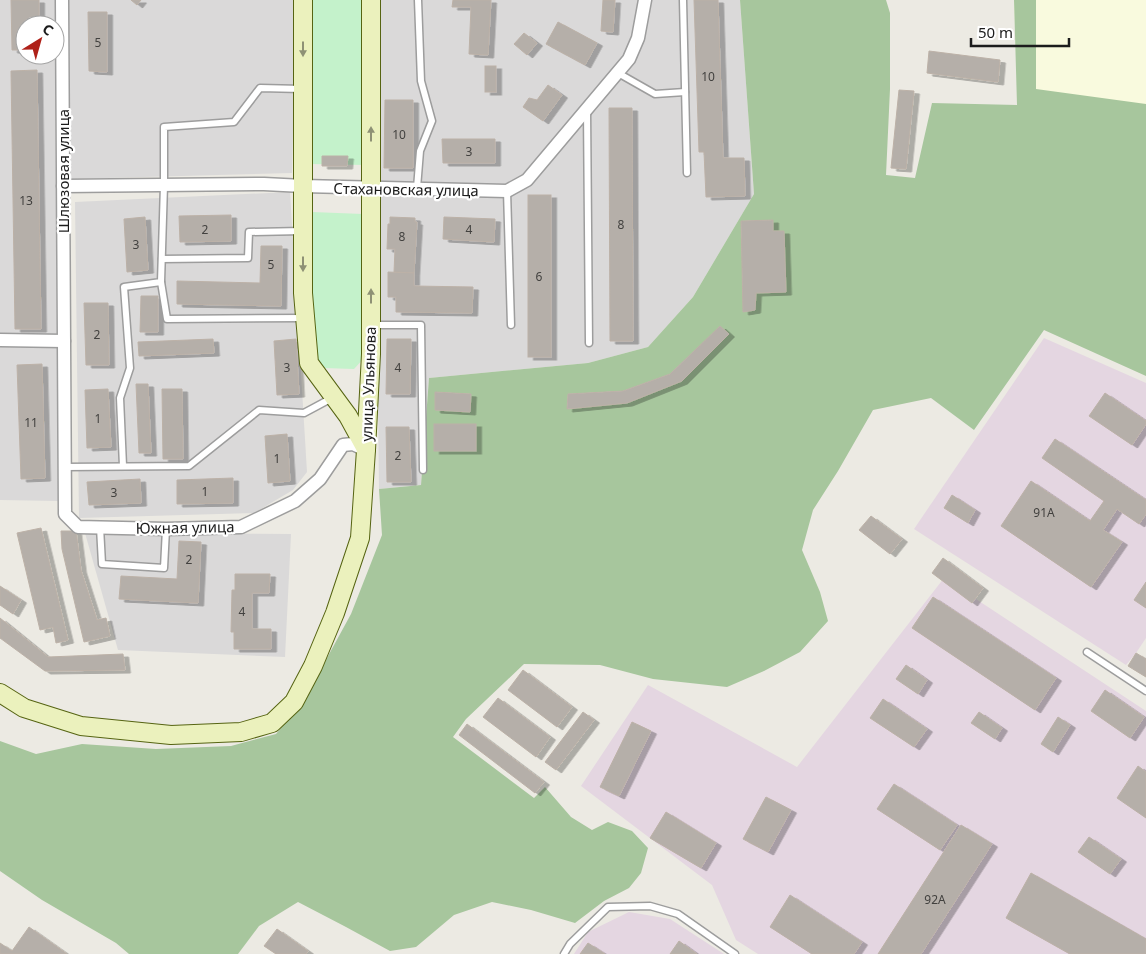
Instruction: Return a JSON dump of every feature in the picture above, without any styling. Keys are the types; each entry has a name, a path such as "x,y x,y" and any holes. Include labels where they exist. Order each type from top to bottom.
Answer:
{"street":[{"name":"Шлюзовая улица","path":"62,0 65,514"},
{"name":"улица Ульянова","path":"303,0 303,293 309,363 348,416 366,450"},
{"name":"улица Ульянова","path":"366,450 371,325 371,0"},
{"path":"507,191 527,180 629,59 638,38 644,0"},
{"name":"Стахановская улица","path":"63,186 264,184 507,191"},
{"path":"0,340 64,342"},
{"name":"Южная улица","path":"65,514 78,527 166,529 242,526 295,501 320,479 343,445 353,444 366,450"},
{"path":"0,694 24,708 81,726 171,736 241,732 272,723 294,702 313,666 360,538 366,450"}],"lane":[{"path":"417,188 420,151 432,121 421,80 418,0"},
{"path":"683,0 687,173"},
{"path":"618,73 655,94 685,92"},
{"path":"303,89 260,88 234,122 164,127 161,282 167,318 305,318"},
{"path":"587,109 589,343"},
{"path":"507,191 511,325"},
{"path":"162,260 248,258 249,232 303,231"},
{"path":"123,466 120,398 130,368 124,287 161,282"},
{"path":"371,325 421,325 423,470"},
{"path":"64,467 189,466 259,410 304,413 334,397"},
{"path":"100,528 102,564 164,568 166,529"},
{"path":"1087,652 1146,691"},
{"path":"564,954 570,944 608,907 650,906 678,914 736,954"}],"shaded area":[{"path":"0,0 55,0 55,15 15,15 15,65 55,65 58,501 0,500"},
{"path":"68,0 296,0 292,173 68,179"},
{"path":"376,0 740,0 754,194 693,297 648,347 588,363 429,378 421,485 379,489 377,309"},
{"path":"1014,0 1146,0 1146,140 1017,83"},
{"path":"290,192 307,472 293,490 254,513 79,518 75,202"},
{"path":"1044,338 1146,383 1146,638 1126,665 914,529"},
{"path":"85,533 291,534 285,657 118,650"},
{"path":"944,578 1146,711 1146,954 758,954 736,940 712,885 581,786 648,685 797,767"},
{"path":"629,912 670,919 724,954 574,954 588,932"}],"green space":[{"path":"310,0 361,0 366,165 309,164"},
{"path":"740,0 886,0 890,13 890,89 886,175 915,178 932,103 1017,105 1014,0 1036,0 1036,89 1146,104 1146,376 1044,330 974,430 931,398 873,410 813,510 802,550 820,592 828,621 800,652 764,671 727,687 653,679 600,665 524,664 466,719 453,737 534,798 545,787 571,817 592,830 608,822 632,831 648,848 641,873 629,888 604,901 575,923 531,910 492,902 454,915 416,947 390,951 298,902 259,926 238,954 129,954 116,943 42,900 0,871 0,741 36,754 82,744 156,749 231,746 276,734 304,700 351,614 382,535 379,489 421,485 429,378 588,363 648,347 693,297 754,194","holes":["772,220 773,231 784,231 786,292 743,293 741,221","720,327 729,334 682,381 627,403 567,409 568,394 623,391 670,374","435,392 471,394 470,412 435,410","434,424 476,425 475,451 434,451"]},
{"path":"312,212 363,214 364,358 354,369 324,368 313,353"}],"building":[{"path":"11,0 39,0 39,15 15,15 15,50 12,50"},
{"path":"131,0 141,0 137,5"},
{"path":"453,0 491,0 488,55 469,54 471,7 452,7"},
{"path":"603,0 615,0 613,32 601,31"},
{"path":"694,0 718,0 723,158 744,158 745,196 706,197 704,152 699,152"},
{"path":"88,12 107,12 107,72 89,71"},
{"path":"558,22 597,43 585,65 546,44"},
{"path":"524,33 537,43 527,55 514,44"},
{"path":"929,51 1000,60 998,82 927,73"},
{"path":"485,66 496,66 496,92 485,92"},
{"path":"37,70 41,329 15,329 11,71"},
{"path":"548,85 562,95 543,121 523,107 529,98 537,100"},
{"path":"899,90 914,91 906,169 891,168"},
{"path":"385,100 413,100 413,168 384,168"},
{"path":"609,108 632,108 633,341 610,341"},
{"path":"442,139 495,139 495,163 443,163"},
{"path":"322,156 348,156 347,166 322,166"},
{"path":"528,195 551,195 551,357 528,357"},
{"path":"231,215 231,241 180,242 179,216"},
{"path":"145,217 148,270 127,272 124,219"},
{"path":"390,217 415,218 415,222 417,222 414,273 394,272 395,249 387,249"},
{"path":"444,217 495,219 494,242 443,239"},
{"path":"773,220 773,231 784,231 786,292 756,293 755,310 743,312 741,221"},
{"path":"261,246 282,246 281,306 177,304 177,281 260,283"},
{"path":"388,272 414,273 414,286 473,287 472,313 396,312 396,297 388,297"},
{"path":"141,296 158,296 158,332 140,332"},
{"path":"84,303 108,303 109,365 86,365"},
{"path":"720,326 729,334 682,381 627,403 567,409 568,394 623,391 670,374"},
{"path":"213,339 214,353 139,356 138,342"},
{"path":"296,339 299,394 277,395 274,341"},
{"path":"387,339 411,339 410,394 386,394"},
{"path":"42,364 45,478 21,479 17,365"},
{"path":"136,384 148,384 151,453 139,453"},
{"path":"108,389 111,447 87,448 85,390"},
{"path":"162,389 182,389 183,459 163,459"},
{"path":"435,392 471,394 470,412 435,410"},
{"path":"1105,393 1146,421 1146,424 1132,445 1089,416"},
{"path":"434,424 476,424 476,451 434,451"},
{"path":"386,427 409,427 411,482 387,482"},
{"path":"287,434 290,481 268,483 265,436"},
{"path":"1055,439 1146,500 1146,514 1139,524 1117,509 1103,530 1122,542 1091,587 1001,526 1031,481 1090,521 1104,501 1042,458"},
{"path":"233,478 233,503 177,504 177,480"},
{"path":"140,479 141,503 89,505 87,482"},
{"path":"952,495 975,510 968,523 944,508"},
{"path":"871,516 902,539 890,554 859,530"},
{"path":"41,528 68,640 56,643 53,627 40,630 17,533"},
{"path":"61,531 76,531 81,570 97,620 106,618 110,636 84,642 62,549"},
{"path":"179,541 201,542 198,603 119,599 121,576 177,579"},
{"path":"943,558 983,588 972,603 932,573"},
{"path":"235,574 270,574 269,593 252,593 252,629 271,629 271,649 234,649 234,632 231,632 232,590 235,590"},
{"path":"1146,582 1146,608 1134,600"},
{"path":"0,586 21,600 13,614 0,605"},
{"path":"933,597 1056,678 1035,710 912,628"},
{"path":"0,618 48,657 123,654 125,670 45,671 0,638"},
{"path":"1136,653 1146,659 1146,677 1128,666"},
{"path":"906,665 927,680 918,694 896,679"},
{"path":"523,670 572,707 557,727 508,690"},
{"path":"1105,690 1144,717 1130,738 1091,711"},
{"path":"498,698 550,737 536,757 483,717"},
{"path":"883,699 927,729 914,747 870,718"},
{"path":"583,712 594,720 556,770 545,762"},
{"path":"979,712 1002,728 995,739 971,723"},
{"path":"1058,717 1070,725 1053,752 1041,744"},
{"path":"632,722 651,731 619,796 600,787"},
{"path":"467,724 544,782 535,793 459,735"},
{"path":"1138,766 1146,772 1146,818 1117,798"},
{"path":"894,784 957,825 940,850 877,809"},
{"path":"766,797 791,810 768,852 743,839"},
{"path":"666,812 716,843 701,868 650,838"},
{"path":"961,825 992,844 921,954 878,954"},
{"path":"1089,837 1121,859 1110,874 1078,852"},
{"path":"1031,873 1146,939 1146,954 1070,954 1006,918"},
{"path":"790,895 862,942 854,954 812,954 770,927"},
{"path":"29,927 67,954 0,954 0,943 12,951"},
{"path":"277,929 308,951 306,954 276,954 264,946"},
{"path":"679,941 697,954 670,954"},
{"path":"588,943 605,954 580,954"}]}
